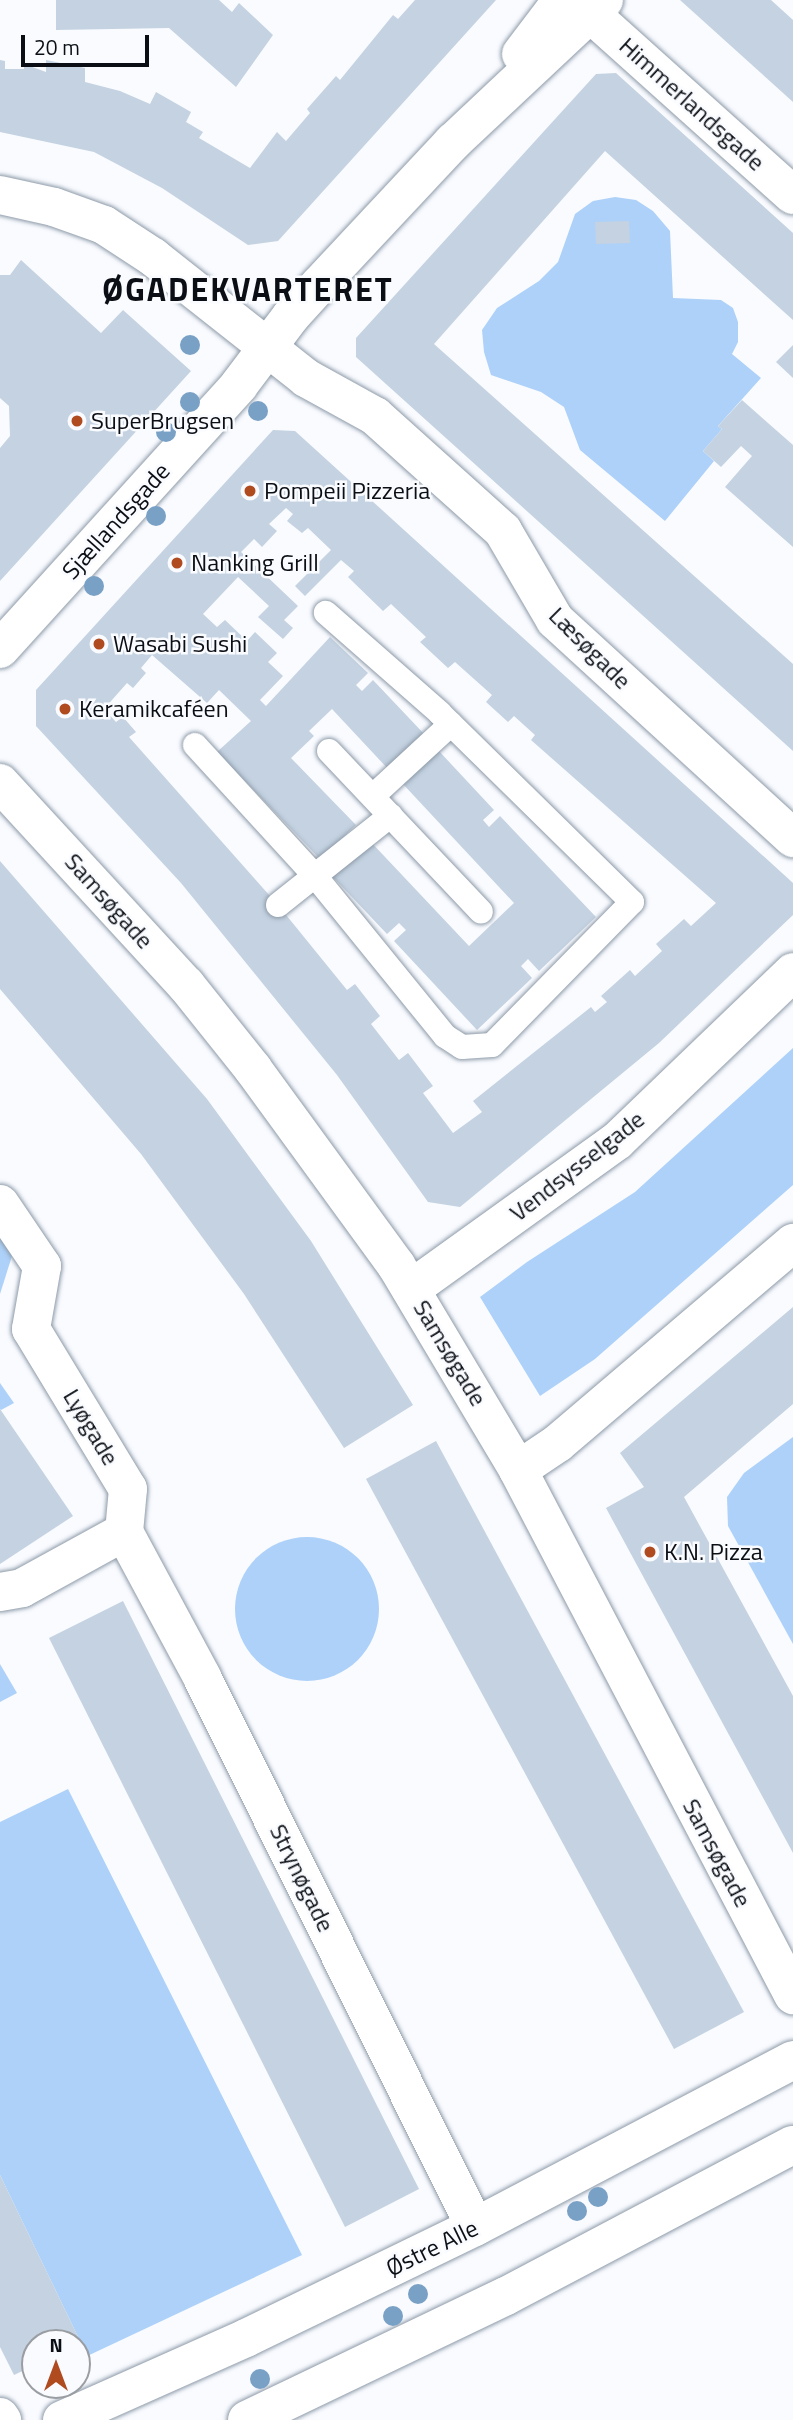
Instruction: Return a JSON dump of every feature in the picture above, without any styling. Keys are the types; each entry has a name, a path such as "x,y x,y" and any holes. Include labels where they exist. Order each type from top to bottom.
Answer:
{"street":[{"name":"Sjællandsgade","path":"0,649 239,385 306,300 585,5"},
{"name":"Himmerlandsgade","path":"585,5 793,195"},
{"name":"Læsøgade","path":"0,195 54,207 104,225 153,257 306,379 375,416 503,531 555,620 793,838"},
{"name":"Samsøgade","path":"0,782 186,985 253,1069 411,1289 518,1470 793,1995"},
{"name":"Vendsysselgade","path":"411,1289 617,1141 793,972"},
{"name":"Lyøgade","path":"0,1204 42,1266 30,1329 128,1489 124,1532"},
{"path":"518,1470 558,1443 793,1243"},
{"path":"0,1592 22,1588 124,1532"},
{"name":"Strynøgade","path":"124,1532 208,1689 475,2227"},
{"name":"Østre Alle","path":"62,2420 246,2338 475,2227 793,2060"},
{"path":"247,2420 506,2296 793,2145"}],"lane":[{"path":"195,745 315,876 444,1036 462,1047 492,1045 632,902 451,724 326,613"},
{"path":"373,796 451,724"},
{"path":"329,751 481,912"},
{"path":"278,905 391,815"}],"shaded area":[{"path":"615,197 636,200 653,211 670,231 673,298 721,300 733,308 738,322 738,342 732,354 761,378 718,426 722,429 703,451 714,461 665,521 580,450 564,407 541,392 491,375 484,352 482,330 497,308 539,281 558,262 575,214 593,201"},
{"path":"793,1048 793,1185 595,1359 540,1396 480,1297 527,1262 635,1192"},
{"path":"0,1238 12,1256 0,1294"},
{"path":"0,1383 14,1403 1,1410 0,1409"},
{"path":"793,1437 793,1644 728,1526 727,1497 744,1473"},
{"path":"307,1537 334,1543 358,1558 373,1582 379,1609 373,1636 358,1660 334,1675 307,1681 280,1675 256,1660 241,1636 235,1609 241,1582 256,1558 280,1543"},
{"path":"0,1664 17,1693 0,1702"},
{"path":"68,1789 302,2255 91,2354 91,2329 74,2329 0,2175 0,1822"}],"building":[{"path":"56,0 219,0 232,12 239,3 273,35 236,87 169,28 56,30"},
{"path":"415,0 496,0 278,241 248,245 162,188 94,152 0,132 0,60 5,61 5,69 24,69 24,64 46,72 46,60 85,68 85,82 120,91 150,104 156,92 191,112 186,122 203,132 199,138 250,168 277,132 286,141 310,113 307,109 336,76 340,80 393,15 398,19"},
{"path":"680,0 771,0 793,20 793,102"},
{"path":"616,73 793,233 793,320 605,151 434,344 793,664 793,751 356,357 356,338 596,74"},
{"path":"629,221 630,243 596,244 595,222"},
{"name":"SuperBrugsen","path":"21,260 101,333 123,310 191,371 0,581 0,448 10,436 9,406 0,398 0,275 10,275"},
{"path":"793,345 793,378 776,362"},
{"path":"742,400 793,445 793,547 725,487 752,456 741,446 721,467 703,451 722,429 718,426"},
{"path":"273,430 295,431 793,883 793,915 659,1043 460,1207 428,1202 337,1075 181,883 36,726 36,690","holes":["286,508 293,514 287,521 302,533 308,528 331,550 295,586 305,596 341,560 354,571 348,577 383,611 391,604 426,637 420,642 448,668 455,662 492,695 486,702 508,722 514,716 535,735 531,740 716,903 691,926 684,919 656,944 662,951 635,976 630,970 601,996 607,1002 595,1012 591,1007 473,1101 482,1112 453,1133 423,1093 433,1086 408,1053 399,1060 371,1024 380,1016 355,984 347,990 278,905 129,737 136,732 123,717 116,722 104,709 127,683 133,688 146,673 141,668 152,655 207,703 219,690 251,721 217,752 320,859 356,825 291,758 314,736 309,731 332,709 389,770 426,736 373,680 362,691 356,685 368,673 330,637 266,706 260,700 283,676 268,662 277,653 255,632 247,641 225,620 217,627 203,614 238,577 269,606 258,617 283,639 293,628 284,620 298,606 241,552 254,539 262,547 277,531 269,524"]},
{"path":"438,750 494,810 483,820 489,827 500,816 596,917 539,971 528,959 521,966 532,978 477,1030 394,941 406,930 399,923 387,934 331,875 369,840 469,946 514,903 402,783"},
{"path":"0,861 207,1099 311,1241 413,1405 344,1448 244,1294 141,1154 0,989"},
{"path":"793,1307 793,1404 684,1497 793,1696 793,1853 606,1508 644,1487 620,1453"},
{"path":"0,1409 73,1516 0,1564"},
{"path":"436,1441 744,2012 674,2049 366,1479"},
{"path":"123,1601 419,2189 345,2227 49,1638"},
{"path":"0,2175 74,2329 21,2329 21,2372 14,2375 0,2347"}],"place":[{"name":"SuperBrugsen","path":"77,421"},
{"name":"Pompeii Pizzeria","path":"250,491"},
{"name":"Nanking Grill","path":"177,563"},
{"name":"Wasabi Sushi","path":"99,644"},
{"name":"Keramikcaféen","path":"65,709"},
{"name":"K.N. Pizza","path":"650,1552"}],"district":[{"name":"ØGADEKVARTERET","path":"248,289"}]}
